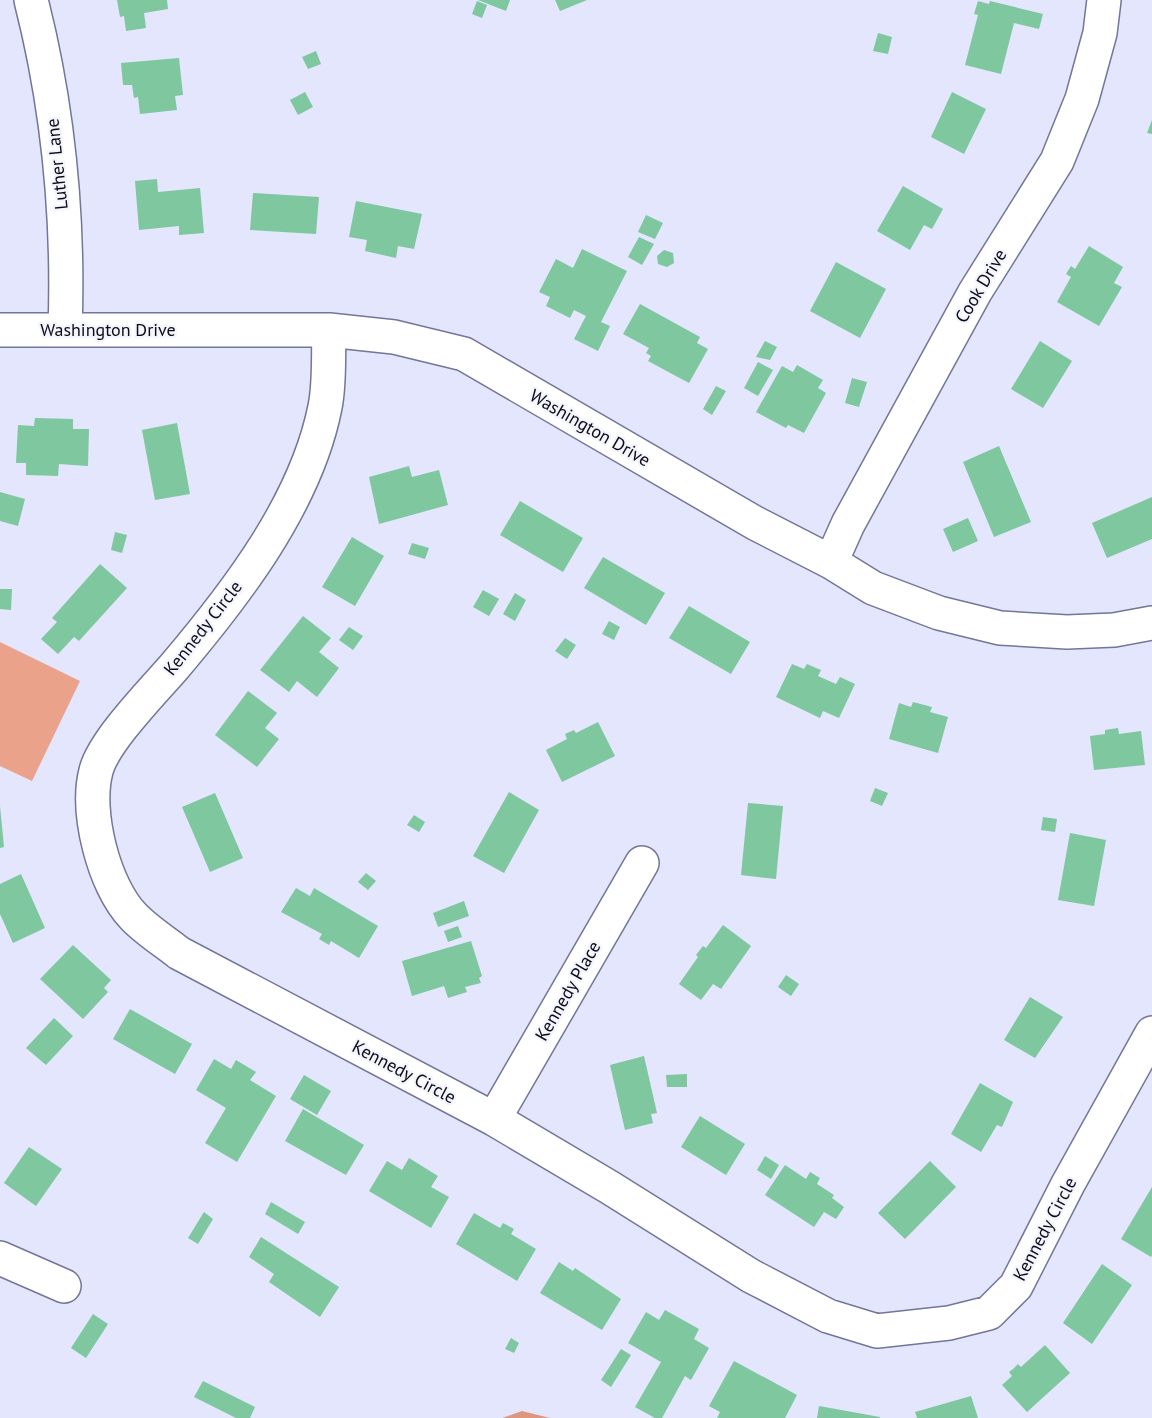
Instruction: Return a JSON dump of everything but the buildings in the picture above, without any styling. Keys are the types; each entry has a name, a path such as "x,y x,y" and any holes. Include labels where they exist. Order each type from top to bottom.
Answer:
{"street":[{"name":"Luther Lane","path":"31,0 42,44 56,136 67,266 65,330"},
{"name":"Cook Drive","path":"831,562 848,524 975,292 1057,161 1082,99 1100,33 1104,0"},
{"name":"Washington Drive","path":"0,330 329,330 394,337 464,354 755,523 831,562 873,588 939,614 1000,628 1067,632 1114,630 1152,623"},
{"name":"Kennedy Circle","path":"329,330 325,406 308,467 256,560 203,632 121,728 96,770 91,809 112,885 133,916 179,953 494,1119 609,1186 751,1276 828,1316 877,1331 949,1323 989,1313 1016,1286 1068,1184 1152,1033"},
{"name":"Kennedy Place","path":"494,1119 642,863"},
{"path":"0,1258 64,1286"}],"shaded area":[{"path":"0,642 80,681 32,781 0,766"},
{"path":"522,1411 550,1418 502,1418"}]}
